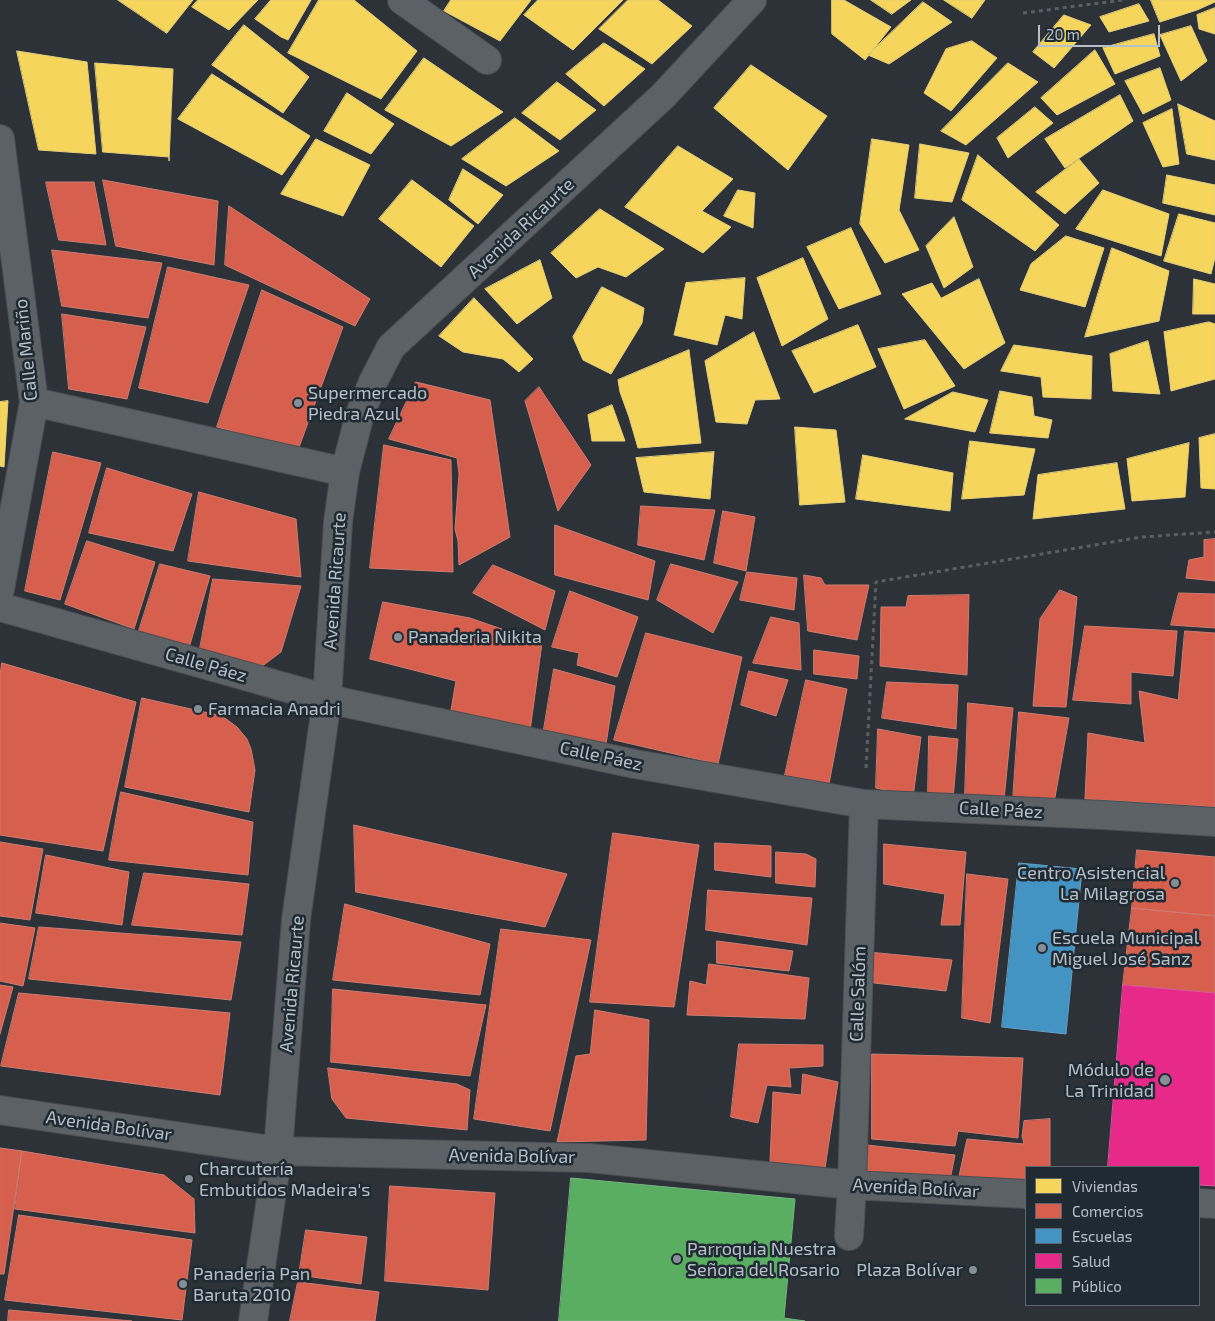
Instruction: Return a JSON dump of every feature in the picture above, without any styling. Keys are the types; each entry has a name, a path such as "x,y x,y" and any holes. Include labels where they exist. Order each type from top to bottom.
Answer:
{"street":[{"path":"402,0 487,60"},
{"name":"Avenida Ricaurte","path":"253,1321 278,1151 296,920 327,699 338,522 345,472 360,414 373,382 391,347 663,96 752,0"},
{"name":"Calle Mariño","path":"0,139 34,402 0,589"},
{"path":"34,402 345,472"},
{"name":"Calle Páez","path":"0,607 327,699 635,764 864,804 1215,822"},
{"name":"Calle Salóm","path":"849,1236 864,804"},
{"name":"Avenida Bolívar","path":"0,1110 278,1151 590,1158 852,1185 1025,1194"},
{"path":"1200,1203 1215,1204"}],"path":[{"path":"1023,12 1123,0"},
{"path":"864,804 876,582 1142,537 1215,532"}],"building: Viviendas":[{"path":"118,0 193,0 167,33"},
{"path":"198,0 258,0 229,30 192,7"},
{"path":"271,0 311,0 288,40 255,19"},
{"path":"319,0 354,0 417,51 381,99 288,53"},
{"path":"451,0 531,0 500,41 444,11"},
{"path":"538,0 623,0 573,50 524,15"},
{"path":"628,0 658,0 692,26 652,64 599,29"},
{"path":"832,0 844,0 891,27 865,60 832,34"},
{"path":"871,0 911,0 892,14"},
{"path":"944,0 985,0 972,18"},
{"path":"1151,0 1215,0 1215,2 1160,22"},
{"path":"923,2 952,22 889,64 868,55"},
{"path":"1139,4 1149,21 1109,32 1100,17"},
{"path":"1215,8 1215,34 1199,29 1197,15"},
{"path":"1064,15 1091,25 1054,68 1033,52"},
{"path":"244,25 309,77 283,113 212,65"},
{"path":"1191,26 1207,61 1181,81 1160,35"},
{"path":"1154,34 1160,56 1115,74 1103,48"},
{"path":"972,41 997,58 951,111 924,93 946,49"},
{"path":"604,43 645,69 604,106 566,74"},
{"path":"1095,50 1115,84 1057,115 1041,98"},
{"path":"17,51 87,62 96,154 39,150"},
{"path":"424,58 503,112 451,146 385,110"},
{"path":"95,63 173,69 169,161 169,157 103,152"},
{"path":"1008,63 1038,82 966,145 941,131"},
{"path":"751,65 827,116 788,170 714,108"},
{"path":"1160,68 1171,100 1143,114 1125,81"},
{"path":"212,74 310,136 282,175 178,119"},
{"path":"557,82 596,110 560,140 522,113"},
{"path":"347,93 394,124 371,154 324,131"},
{"path":"1120,95 1133,121 1065,168 1045,139"},
{"path":"1178,104 1215,121 1215,160 1187,154"},
{"path":"1035,107 1053,123 1008,158 997,138"},
{"path":"1172,109 1179,164 1163,167 1143,123"},
{"path":"515,118 559,151 506,186 462,159"},
{"path":"316,139 370,165 343,216 281,194"},
{"path":"872,139 909,145 899,210 919,250 885,263 860,224"},
{"path":"920,144 969,153 952,202 915,198"},
{"path":"678,146 733,179 702,211 731,227 703,253 625,207"},
{"path":"978,155 1059,225 1035,251 962,200"},
{"path":"1079,159 1099,183 1065,214 1036,192"},
{"path":"463,169 503,195 478,224 449,200"},
{"path":"1167,175 1215,185 1215,215 1163,203"},
{"path":"412,180 474,226 441,267 379,219"},
{"path":"738,190 755,193 753,228 724,216"},
{"path":"1103,190 1169,214 1161,256 1076,229"},
{"path":"600,209 664,249 626,277 598,267 576,278 551,253"},
{"path":"1179,214 1215,223 1215,258 1211,274 1164,261"},
{"path":"954,217 973,267 944,288 926,246"},
{"path":"851,228 881,294 839,309 807,247"},
{"path":"1066,236 1104,248 1085,307 1020,290 1031,264"},
{"path":"1112,248 1169,271 1159,321 1085,337"},
{"path":"803,258 828,319 782,346 757,278"},
{"path":"540,260 552,298 517,324 485,289"},
{"path":"745,278 742,319 725,315 717,345 674,335 686,283"},
{"path":"979,279 1005,343 964,369 902,294 932,283 941,298"},
{"path":"1194,279 1215,284 1215,314 1193,314"},
{"path":"602,287 644,308 642,323 611,374 583,360 573,337"},
{"path":"474,298 533,359 519,372 503,359 463,352 439,336"},
{"path":"1209,322 1215,324 1215,379 1171,391 1164,332"},
{"path":"858,325 876,367 814,393 792,351"},
{"path":"754,332 780,399 755,400 747,424 716,422 705,361"},
{"path":"925,340 955,386 904,409 878,349"},
{"path":"1148,341 1160,394 1113,391 1110,354"},
{"path":"1014,345 1092,356 1091,399 1043,397 1041,377 1001,371"},
{"path":"689,350 701,443 638,448 618,380"},
{"path":"1000,391 1032,397 1034,416 1052,420 1048,438 990,433"},
{"path":"953,392 988,400 975,432 905,419"},
{"path":"8,401 4,467 0,466 0,402"},
{"path":"612,405 625,441 592,441 588,415"},
{"path":"795,427 836,430 845,502 800,505"},
{"path":"1215,434 1215,489 1201,488 1199,438"},
{"path":"970,441 1035,449 1024,495 962,499"},
{"path":"1189,443 1185,497 1132,501 1127,459"},
{"path":"714,452 710,499 644,492 636,458"},
{"path":"863,455 953,473 950,511 856,499"},
{"path":"1117,463 1125,509 1033,519 1038,475"}],"building: Comercios":[{"path":"103,180 218,201 214,265 116,246"},
{"path":"46,182 94,182 106,245 59,240"},
{"path":"229,206 370,299 355,326 225,265"},
{"path":"52,250 162,263 148,318 62,306"},
{"path":"168,267 249,285 208,403 139,388"},
{"path":"262,290 343,327 298,450 217,427"},
{"path":"62,314 146,327 127,399 69,389"},
{"path":"416,382 490,400 510,537 459,565 458,541 455,529 459,474 457,458 389,439"},
{"path":"539,387 591,465 558,511 525,401"},
{"path":"384,445 451,460 453,572 370,568"},
{"path":"53,452 101,463 60,600 25,591"},
{"path":"107,468 192,494 173,551 89,533"},
{"path":"199,492 296,519 301,577 188,561"},
{"path":"641,506 715,510 704,560 638,545"},
{"path":"723,511 755,517 746,571 714,563"},
{"path":"555,525 655,561 648,600 555,575"},
{"path":"1215,539 1215,581 1186,578 1189,560 1204,557 1204,540"},
{"path":"87,541 155,562 134,629 65,604"},
{"path":"160,564 210,576 189,648 138,634"},
{"path":"671,564 738,582 713,633 657,600"},
{"path":"493,565 555,591 545,630 473,593"},
{"path":"747,572 797,578 794,610 740,600"},
{"path":"804,575 821,578 825,585 869,585 857,640 808,631"},
{"path":"213,579 301,586 281,652 261,667 199,654"},
{"path":"1060,590 1077,597 1066,707 1033,706 1040,619"},
{"path":"570,591 638,617 617,677 577,665 579,653 552,647"},
{"path":"1179,593 1215,594 1215,628 1171,625"},
{"path":"969,595 967,675 880,666 881,607 906,607 908,596"},
{"path":"383,602 470,618 542,643 530,731 450,716 456,681 370,659"},
{"path":"771,617 799,623 801,670 753,663"},
{"path":"1085,626 1177,631 1173,676 1131,672 1131,704 1073,700"},
{"path":"1185,631 1215,633 1215,807 1085,799 1088,733 1145,743 1139,691 1178,700"},
{"path":"646,633 742,657 718,764 614,740"},
{"path":"814,650 859,656 857,679 814,674"},
{"path":"2,663 136,702 103,851 0,835 0,676"},
{"path":"554,669 615,686 606,744 543,735"},
{"path":"749,671 788,680 776,716 741,705"},
{"path":"806,680 847,689 829,784 785,775"},
{"path":"887,682 958,685 956,729 882,718"},
{"path":"142,698 222,716 237,727 247,739 255,770 249,812 125,787"},
{"path":"968,703 1013,708 1004,800 965,795"},
{"path":"1019,712 1069,718 1054,803 1013,800"},
{"path":"878,729 921,737 913,797 876,788"},
{"path":"929,736 958,739 953,800 928,797"},
{"path":"121,792 253,822 248,875 109,860"},
{"path":"354,825 567,874 545,927 356,892"},
{"path":"613,833 699,845 674,1007 590,1002"},
{"path":"0,842 43,849 30,920 0,916"},
{"path":"715,843 771,846 771,877 715,870"},
{"path":"884,844 966,852 960,925 941,925 945,894 884,884"},
{"name":"Centro Asistencial La Milagrosa","path":"1137,850 1215,857 1215,916 1132,908"},
{"path":"776,852 806,854 816,859 815,887 776,883"},
{"path":"46,855 129,872 122,925 36,913"},
{"path":"144,873 249,884 242,935 132,925"},
{"path":"967,874 1008,879 990,1023 962,1018"},
{"path":"708,890 812,898 807,945 706,930"},
{"path":"345,904 490,944 480,995 333,980"},
{"path":"1132,908 1215,916 1215,993 1123,985"},
{"path":"0,923 35,928 23,986 0,981"},
{"path":"39,927 241,942 231,1000 29,979"},
{"path":"501,929 591,940 550,1131 474,1119"},
{"path":"717,941 793,951 789,971 717,963"},
{"path":"868,952 952,960 946,991 874,983"},
{"path":"709,964 809,978 805,1019 687,1015 690,981 706,985"},
{"path":"0,985 13,987 0,1034"},
{"path":"333,989 486,1005 470,1076 331,1062"},
{"path":"19,993 230,1013 220,1095 1,1066"},
{"path":"595,1010 649,1020 646,1140 557,1142 576,1056 590,1054"},
{"path":"739,1044 823,1045 823,1066 789,1068 791,1087 767,1085 758,1123 731,1117"},
{"path":"872,1054 1023,1058 1018,1138 958,1131 955,1146 872,1139"},
{"path":"328,1068 457,1084 470,1090 467,1130 346,1118 332,1099"},
{"path":"803,1074 838,1082 825,1168 770,1162 773,1092 801,1095"},
{"path":"1050,1119 1050,1166 1025,1166 1025,1184 958,1181 967,1139 1024,1144 1022,1136 1024,1121"},
{"path":"867,1145 955,1155 950,1180 864,1178"},
{"path":"0,1148 22,1151 4,1274 0,1274"},
{"path":"22,1151 164,1175 194,1199 195,1233 15,1209"},
{"path":"390,1186 495,1193 488,1290 385,1281"},
{"path":"19,1215 192,1240 182,1320 5,1300"},
{"path":"306,1230 367,1237 361,1284 299,1275"},
{"path":"298,1282 379,1292 375,1321 290,1321"},
{"path":"9,1310 132,1321 8,1321"}],"building: Escuelas":[{"name":"Escuela Municipal Miguel José Sanz","path":"1019,863 1082,869 1066,1034 1002,1027"}],"building: Salud":[{"name":"Módulo de La Trinidad","path":"1123,985 1215,993 1215,1186 1200,1185 1200,1166 1108,1166"}],"building: Público":[{"name":"Parroquia Nuestra Señora del Rosario","path":"571,1178 795,1199 784,1318 805,1321 559,1321"}],"place":[{"name":"Supermercado Piedra Azul","path":"298,403"},
{"name":"Panaderia Nikita","path":"398,637"},
{"name":"Farmacia Anadri","path":"198,709"},
{"name":"Centro Asistencial La Milagrosa","path":"1175,883"},
{"name":"Escuela Municipal Miguel José Sanz","path":"1042,948"},
{"name":"Módulo de La Trinidad","path":"1165,1080"},
{"name":"Charcutería Embutidos Madeira's","path":"189,1179"},
{"name":"Parroquia Nuestra Señora del Rosario","path":"677,1259"},
{"name":"Plaza Bolívar","path":"973,1270"},
{"name":"Panaderia Pan Baruta 2010","path":"183,1284"}]}
